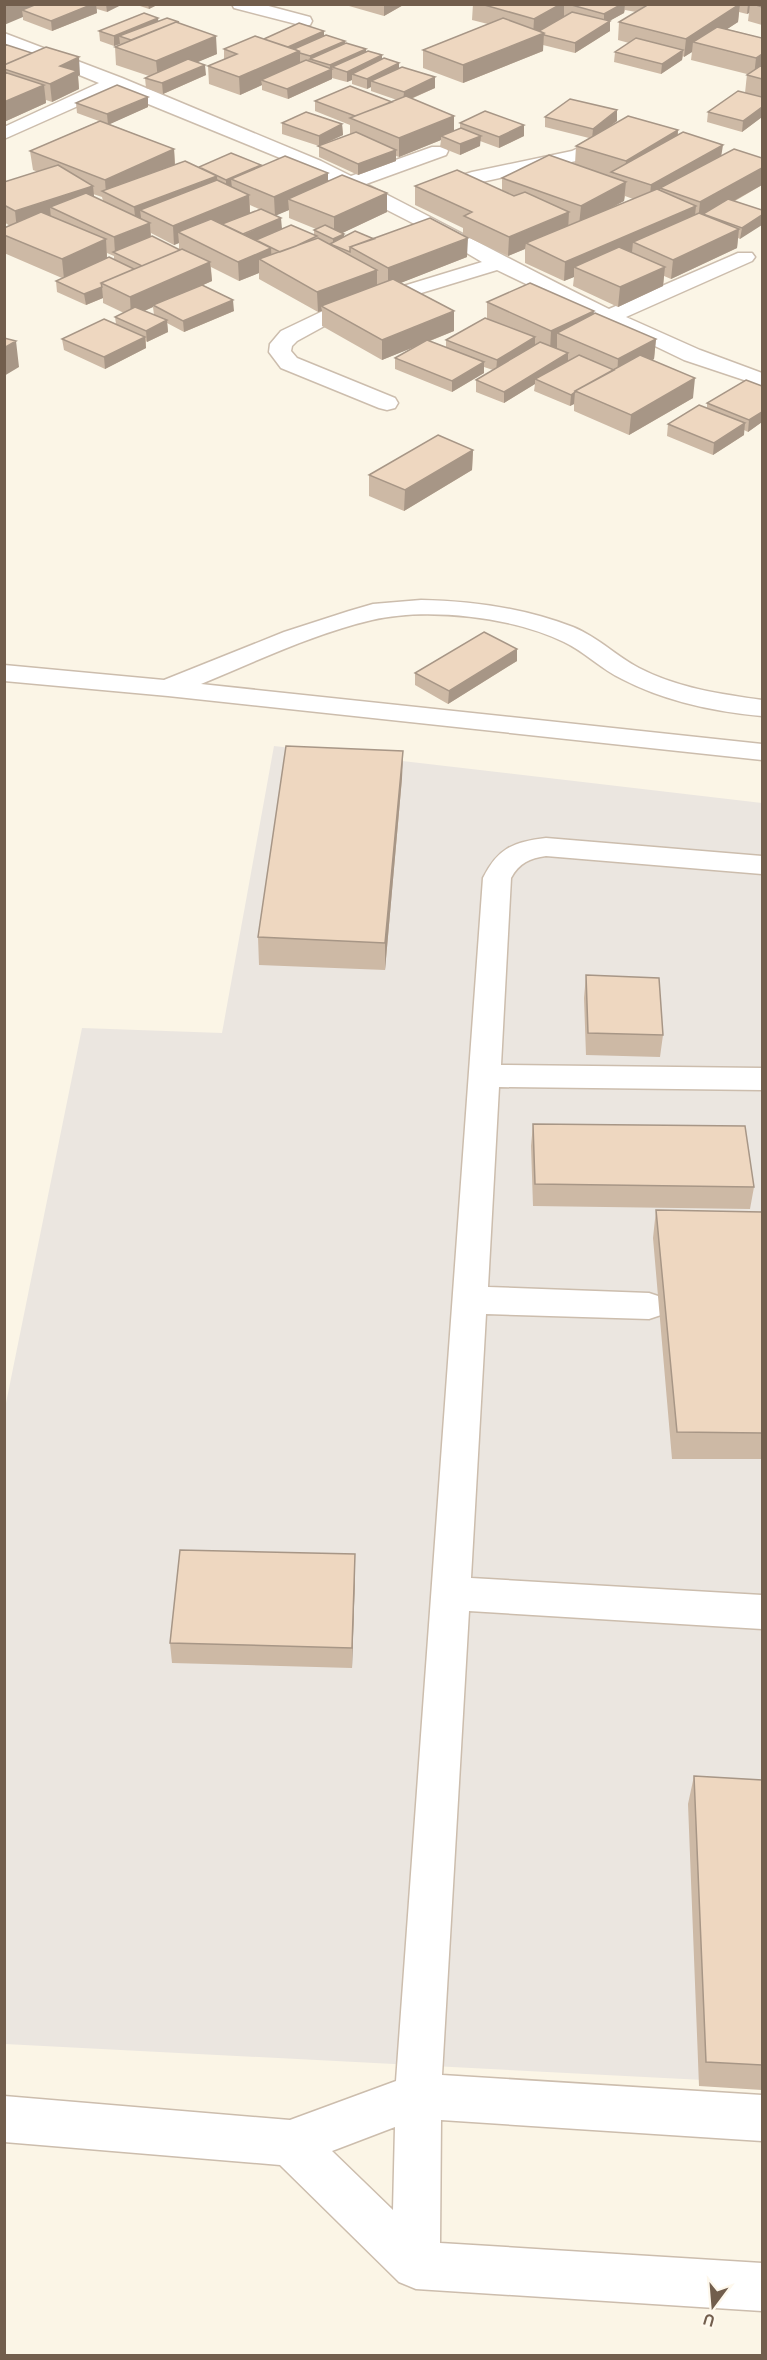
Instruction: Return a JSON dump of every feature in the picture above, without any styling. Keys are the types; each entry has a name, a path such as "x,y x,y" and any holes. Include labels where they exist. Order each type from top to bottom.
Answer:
{"street":[{"path":"240,4 304,21"},
{"path":"4,38 253,138 351,183 501,264 586,303 609,317 692,355 762,380"},
{"path":"4,134 116,82"},
{"path":"391,205 454,183 578,155 636,129"},
{"path":"351,183 439,151"},
{"path":"387,403 289,363 280,352 281,344 289,336 332,314 525,256"},
{"path":"609,317 745,257"},
{"path":"168,688 305,633 373,612 470,609 520,618 568,634 631,674 685,693 732,705 762,708"},
{"path":"4,673 168,688 762,752"},
{"path":"416,2265 418,2096 497,878 504,863 523,850 546,847 762,865"},
{"path":"485,1076 762,1079"},
{"path":"471,1300 649,1306"},
{"path":"452,1593 762,1612"},
{"path":"4,2119 290,2143 418,2096 762,2118"},
{"path":"290,2143 416,2265 762,2287"}],"shaded area":[{"path":"274,746 762,803 762,2083 5,2044 5,1408 82,1028 222,1033"}],"building":[{"path":"37,4 93,4 51,21 22,10"},
{"path":"481,4 561,4 534,19"},
{"path":"568,4 622,4 604,14"},
{"path":"649,4 740,4 686,39 619,22"},
{"path":"572,12 610,21 575,43 544,35 539,31"},
{"path":"144,13 158,18 114,36 99,31"},
{"path":"167,18 179,22 131,40 119,36"},
{"path":"503,18 544,33 463,65 423,50"},
{"path":"176,22 216,36 156,61 115,47"},
{"path":"299,23 324,31 288,47 264,39"},
{"path":"717,27 762,38 762,54 756,58 693,42"},
{"path":"326,35 345,41 310,56 294,49"},
{"path":"255,36 299,51 239,77 208,66 237,54 224,49"},
{"path":"636,38 683,50 662,64 615,52"},
{"path":"346,43 366,49 330,65 310,59"},
{"path":"4,44 32,53 4,65"},
{"path":"46,47 79,57 60,66 77,71 50,84 4,69 4,65"},
{"path":"368,51 382,55 347,72 332,67"},
{"path":"384,58 399,63 367,79 352,74"},
{"path":"188,59 205,65 162,83 145,78"},
{"path":"306,60 332,69 287,89 261,80"},
{"path":"762,65 762,79 747,75"},
{"path":"402,67 435,77 404,92 371,81"},
{"path":"4,72 44,85 4,102"},
{"path":"117,85 148,97 107,114 76,103"},
{"path":"350,86 392,102 355,116 315,101"},
{"path":"738,91 762,97 762,107 743,121 708,112"},
{"path":"406,96 454,116 399,138 350,118"},
{"path":"570,99 617,110 593,129 545,117"},
{"path":"485,111 524,125 499,137 460,123"},
{"path":"306,112 342,124 319,136 282,123"},
{"path":"628,116 678,130 626,161 576,146"},
{"path":"100,121 174,149 105,180 30,151"},
{"path":"461,128 481,136 460,144 441,136"},
{"path":"356,132 396,150 358,164 318,146"},
{"path":"683,132 723,145 651,185 611,172"},
{"path":"734,149 762,158 762,168 700,202 660,188"},
{"path":"231,153 261,165 226,180 199,167"},
{"path":"549,155 626,182 581,206 502,178"},
{"path":"285,156 328,173 274,197 231,179"},
{"path":"185,161 217,176 134,207 102,191"},
{"path":"58,165 93,186 15,211 4,205 4,182"},
{"path":"457,170 514,196 525,192 569,212 509,237 464,216 472,212 415,186"},
{"path":"342,175 387,193 334,217 288,199"},
{"path":"217,180 249,195 173,226 140,210"},
{"path":"657,189 696,206 565,262 526,243"},
{"path":"86,193 150,223 114,237 50,207"},
{"path":"728,199 762,210 762,215 742,228 703,214"},
{"path":"261,209 281,218 243,234 222,224"},
{"path":"41,212 106,239 62,259 4,235 4,228"},
{"path":"699,213 739,229 673,260 633,242"},
{"path":"430,218 468,238 388,268 350,247"},
{"path":"211,219 271,248 238,262 178,232"},
{"path":"291,225 317,236 280,252 256,240"},
{"path":"325,225 344,234 333,239 314,230"},
{"path":"355,231 374,239 350,247 350,252 330,244"},
{"path":"152,236 180,250 142,266 113,252"},
{"path":"318,238 377,270 317,292 259,259"},
{"path":"619,247 665,267 620,287 574,267"},
{"path":"182,249 210,262 130,297 101,283"},
{"path":"109,257 134,269 101,283 102,287 84,294 56,281"},
{"path":"393,279 454,311 382,340 321,306"},
{"path":"530,283 594,311 551,331 487,302"},
{"path":"202,285 233,300 183,321 153,305"},
{"path":"135,307 167,320 146,331 115,317"},
{"path":"595,313 656,339 618,359 557,333"},
{"path":"485,318 535,337 497,360 446,340"},
{"path":"104,319 145,337 104,357 62,339"},
{"path":"4,338 16,341 4,348"},
{"path":"427,340 484,362 452,381 395,358"},
{"path":"540,342 568,353 504,392 476,380"},
{"path":"579,355 614,370 571,395 535,379"},
{"path":"640,355 695,378 631,415 575,391"},
{"path":"746,380 762,386 762,412 749,420 707,403"},
{"path":"699,405 745,423 714,443 668,424"},
{"path":"438,435 473,450 405,490 369,475"},
{"path":"484,632 517,649 449,691 415,673"},
{"path":"286,746 403,751 385,943 258,937"},
{"path":"586,975 659,978 663,1035 588,1033"},
{"path":"533,1124 745,1126 754,1187 535,1184"},
{"path":"656,1210 762,1212 762,1433 677,1432"},
{"path":"180,1550 355,1554 352,1648 170,1643"},
{"path":"694,1776 762,1780 762,2065 706,2062"}]}
